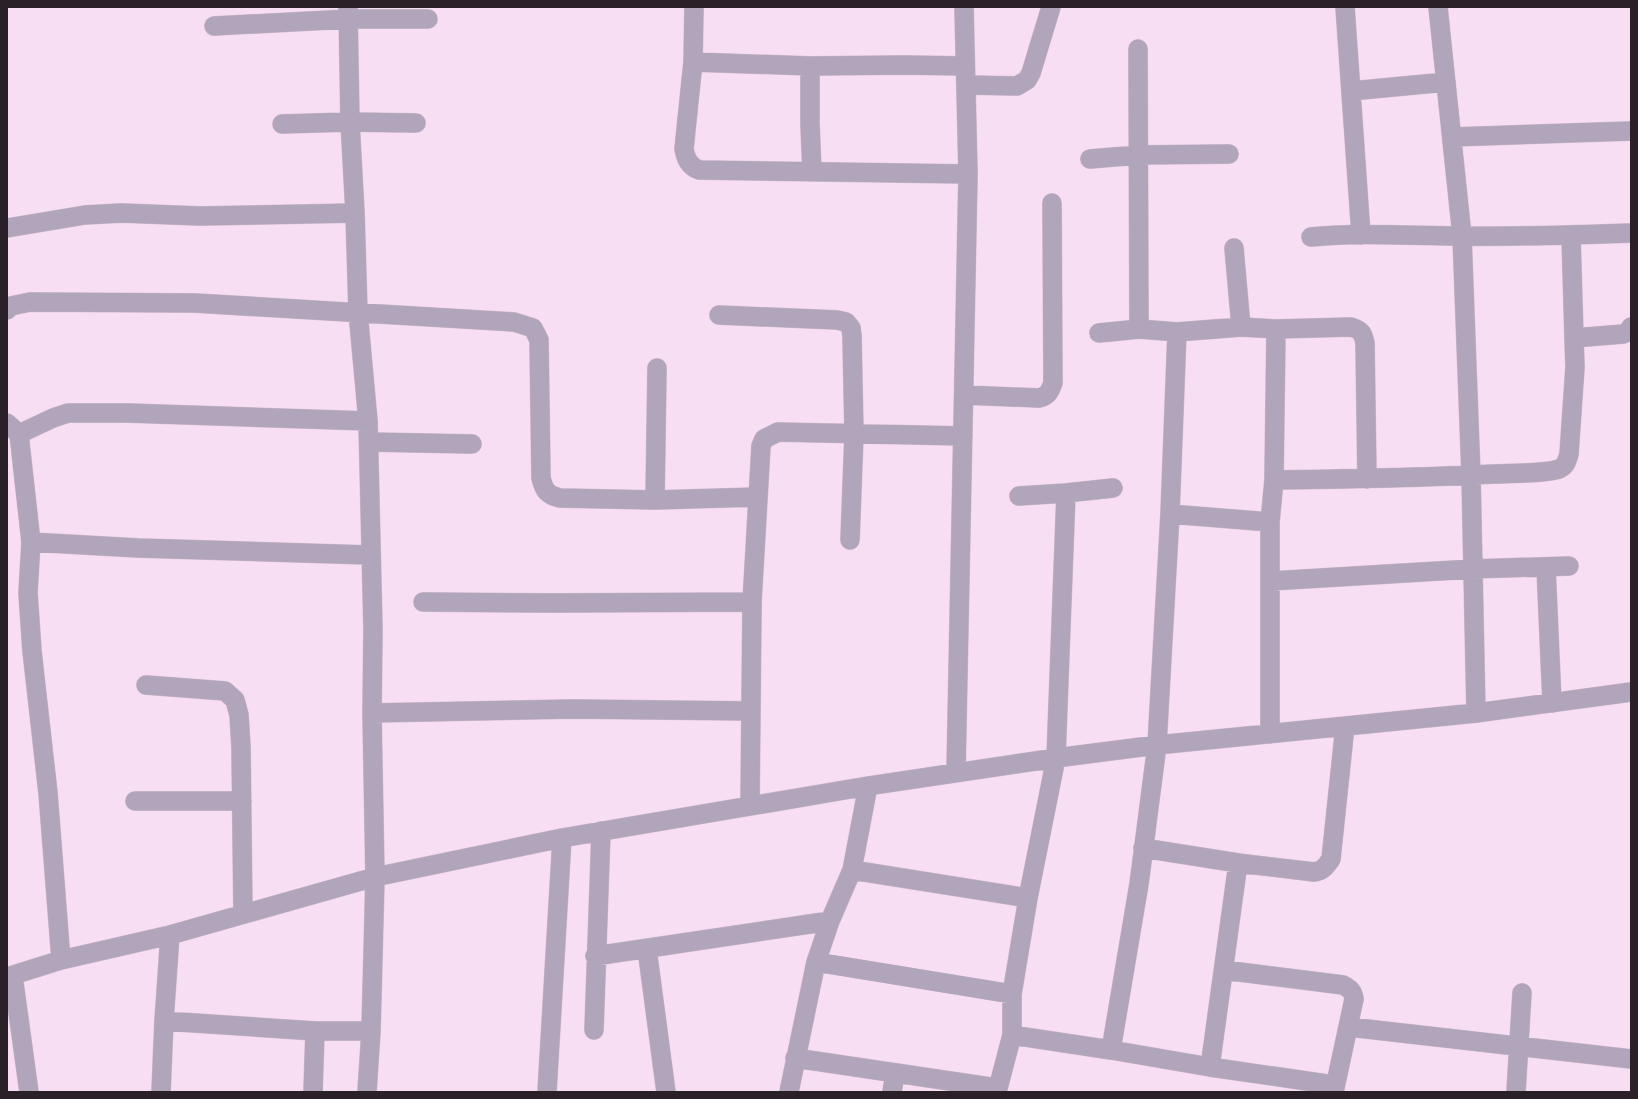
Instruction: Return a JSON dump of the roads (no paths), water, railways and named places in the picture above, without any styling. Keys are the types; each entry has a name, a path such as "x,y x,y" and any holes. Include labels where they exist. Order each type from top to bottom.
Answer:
{"street":[{"path":"694,7 693,62 684,149 685,156 693,167 699,170 968,174"},
{"path":"956,773 968,174 964,7"},
{"path":"966,85 1017,86 1027,80 1031,72 1051,7"},
{"path":"1345,7 1361,235"},
{"path":"1438,7 1462,236 1476,713"},
{"path":"348,13 350,122 358,312 369,442 370,555 373,629 372,713 375,877 371,1031 367,1092"},
{"path":"214,26 348,13 428,19"},
{"path":"1138,49 1139,329"},
{"path":"693,62 810,66 905,64 965,66"},
{"path":"810,66 812,172"},
{"path":"1351,91 1446,82"},
{"path":"282,124 350,122 416,123"},
{"path":"1452,137 1631,131"},
{"path":"1090,159 1138,155 1229,154"},
{"path":"964,395 1038,398 1045,396 1050,392 1053,383 1052,203"},
{"path":"7,228 85,214 114,213 200,216 355,213"},
{"path":"1311,237 1361,235 1462,236 1631,233"},
{"path":"1274,480 1367,479 1470,475 1555,470 1566,464 1569,454 1575,368 1571,235"},
{"path":"1234,248 1241,327"},
{"path":"7,310 11,306 30,302 195,303 514,322 532,328 539,340 541,478 544,489 551,496 560,498 655,500 757,497"},
{"path":"719,315 838,320 846,322 851,328 854,434 850,540"},
{"path":"1099,332 1139,329 1177,332 1241,327 1276,329 1351,327 1359,329 1363,334 1365,343 1367,479"},
{"path":"1574,338 1623,334 1628,332 1631,327"},
{"path":"1270,734 1270,522 1274,480 1276,329"},
{"path":"1111,1050 1143,848 1157,745 1170,514 1177,332"},
{"path":"655,500 657,368"},
{"path":"61,960 48,793 32,651 28,593 32,542 13,428 68,413 127,413 368,421"},
{"path":"750,806 752,602 757,497 761,446 764,439 778,432 963,436"},
{"path":"369,442 472,444"},
{"path":"1019,496 1113,488"},
{"path":"795,1058 997,1090 1012,1035 1012,994 1028,898 1056,758 1066,493"},
{"path":"1170,514 1270,522"},
{"path":"32,542 138,548 370,555"},
{"path":"1271,581 1472,569 1569,566"},
{"path":"1546,567 1552,703"},
{"path":"423,602 752,602"},
{"path":"146,684 225,691 235,700 239,715 241,747 244,914"},
{"path":"29,1092 10,976 61,960 170,935 375,877 601,831 868,786 1056,758 1157,745 1476,713 1631,692"},
{"path":"372,713 573,709 751,711"},
{"path":"1143,848 1238,863 1314,872 1320,871 1331,859 1345,726"},
{"path":"789,1092 816,962 830,921 852,870 868,786"},
{"path":"135,801 242,801"},
{"path":"594,1030 601,831"},
{"path":"547,1092 562,838"},
{"path":"1210,1067 1238,863"},
{"path":"852,870 1028,898"},
{"path":"596,956 830,921"},
{"path":"162,1092 164,1021 170,935"},
{"path":"647,949 666,1092"},
{"path":"816,962 1012,994"},
{"path":"1012,1035 1111,1050 1334,1089 1354,999 1354,994 1351,990 1343,985 1224,970"},
{"path":"1516,1092 1522,993"},
{"path":"164,1021 315,1031 371,1031"},
{"path":"1349,1027 1519,1045 1631,1059"},
{"path":"313,1092 315,1031"},
{"path":"892,1092 895,1073"}]}
